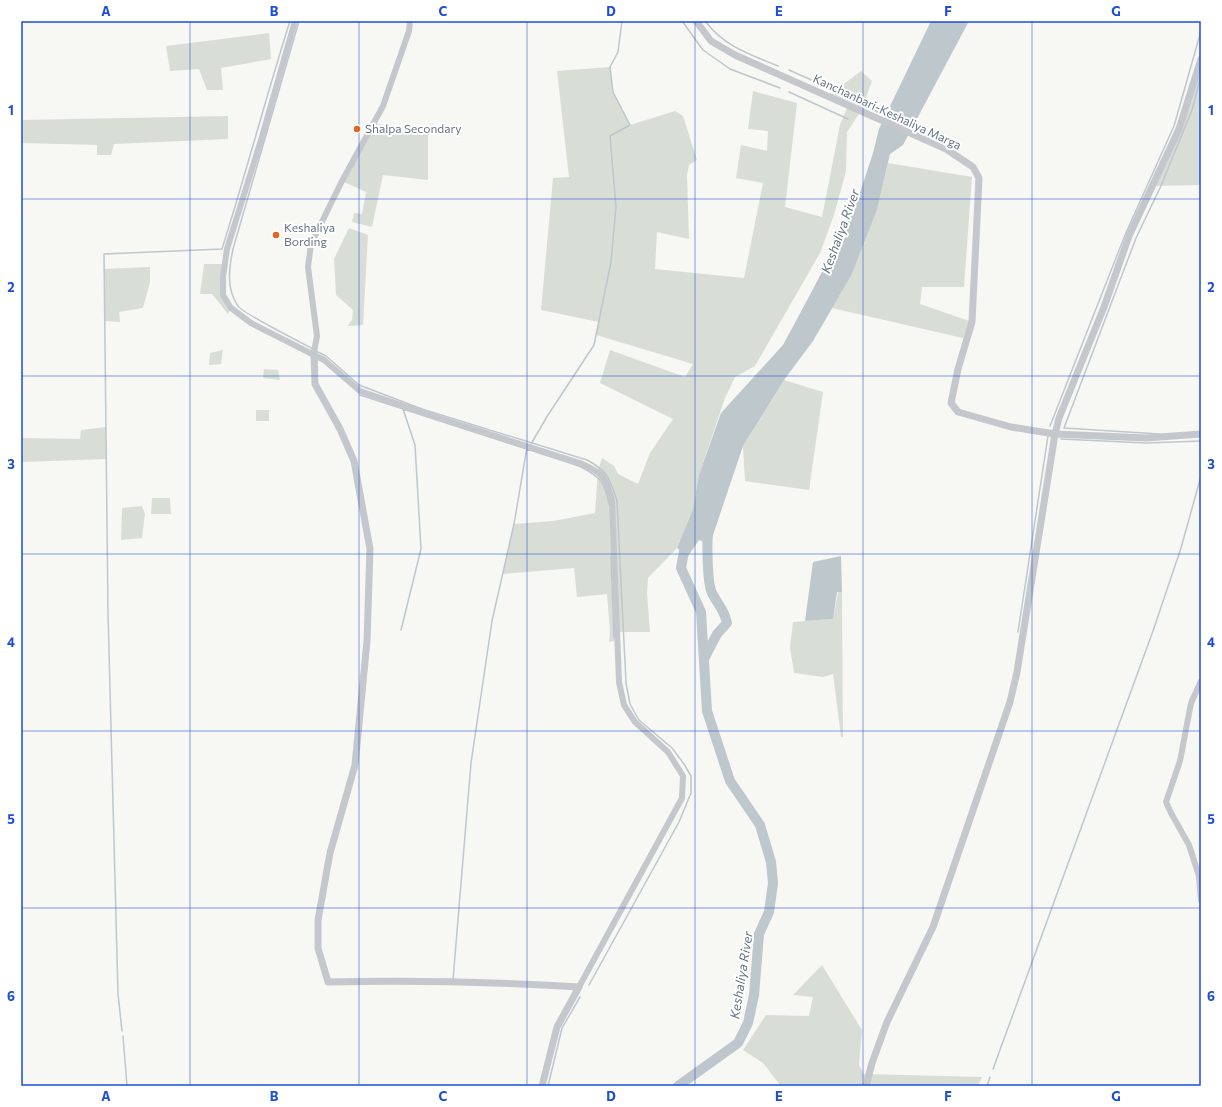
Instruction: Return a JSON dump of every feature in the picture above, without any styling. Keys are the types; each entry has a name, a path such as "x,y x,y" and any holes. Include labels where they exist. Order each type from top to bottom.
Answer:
{"street":[{"path":"294,21 261,140 227,249 223,277 223,294 231,308 251,323 315,352 360,391 580,463 598,471 606,479 612,501 620,682 624,706 635,722 668,752 683,776 684,787 682,798 557,1027 542,1086"},
{"path":"410,21 409,31 383,106 342,181 311,244 308,267 317,336 315,352 315,384 340,429 354,461 370,549 367,641 355,765 330,853 318,920 318,948 328,982 410,981 516,983 579,987"},
{"name":"Kanchanbari-Keshaliya Marga","path":"696,21 711,40 735,56 848,105 946,150 973,167 979,178 972,322 958,369 951,403 958,412 1011,427 1054,434 1146,438 1201,434"},
{"path":"866,1086 872,1063 887,1022 933,927 1010,702 1018,664 1054,434 1059,418 1101,314 1130,236 1179,129 1201,59"},
{"path":"1201,680 1191,703 1180,761 1166,802 1171,814 1190,846 1198,876 1201,900"}],"shaded area":[{"path":"931,21 969,21 903,145 890,154 877,210 852,274 813,341 784,380 743,446 710,544 699,540 688,556 677,548 693,509 699,475 721,413 783,345 812,291 855,208 873,153 879,129"},
{"path":"269,33 271,59 221,68 223,90 207,90 199,69 170,71 166,46"},
{"path":"1201,59 1201,185 1154,186 1179,129"},
{"path":"610,67 613,92 630,125 675,111 683,116 697,160 689,165 687,175 689,239 657,232 655,269 744,278 763,183 736,178 741,145 767,151 768,131 748,129 753,91 797,103 785,207 822,217 840,125 848,105 828,96 861,71 872,81 861,111 847,132 846,171 834,215 820,253 755,366 735,377 725,398 699,475 693,509 677,548 648,578 647,593 650,632 618,632 618,640 609,642 610,632 607,594 577,597 574,568 503,574 514,524 553,521 595,513 598,471 602,458 614,466 618,474 638,484 650,453 673,419 600,383 610,350 685,377 693,364 596,335 599,322 541,310 553,178 569,177 557,71"},
{"path":"228,116 228,139 114,144 111,155 97,155 97,145 21,143 21,120"},
{"path":"373,124 428,129 428,180 383,175 372,227 352,222 354,213 362,214 366,192 342,181"},
{"path":"888,163 972,177 964,287 922,287 920,304 972,322 967,339 832,308 852,274 877,210"},
{"path":"349,228 368,235 363,325 347,326 352,320 353,310 336,295 334,259"},
{"path":"204,264 225,264 223,294 231,308 228,314 212,294 200,294"},
{"path":"150,267 150,282 143,308 119,312 120,322 104,321 104,269"},
{"path":"223,350 221,364 209,365 210,353"},
{"path":"264,369 278,370 280,380 263,378"},
{"path":"784,380 823,392 809,490 745,481 743,446"},
{"path":"256,410 269,410 269,421 256,421"},
{"path":"106,427 106,459 21,462 21,438 80,439 81,430"},
{"path":"152,498 170,498 171,514 151,514"},
{"path":"142,506 145,514 142,538 121,540 122,508"},
{"path":"841,556 842,592 837,592 833,619 805,621 813,562"},
{"path":"838,592 842,592 843,737 841,737 833,674 823,677 794,673 790,647 793,622 833,619"},
{"path":"822,965 862,1030 859,1065 864,1074 982,1077 978,1086 780,1085 763,1063 743,1050 766,1015 809,1016 813,997 793,995"}],"waterway":[{"path":"122,1031 118,994 108,613 104,254 222,249 290,21"},
{"path":"299,21 233,249 230,264 230,286 234,299 242,310 313,349"},
{"path":"531,444 548,415 594,345 611,262 616,207 610,136 630,125 613,92 610,67 618,52 622,21"},
{"path":"682,21 703,50 730,69 780,88"},
{"path":"705,21 729,44 778,66"},
{"path":"1050,426 1125,235 1174,126 1201,31"},
{"path":"789,70 852,98 885,116"},
{"path":"1159,434 1064,428 1136,238 1160,188 1192,110 1201,75"},
{"path":"789,92 848,119"},
{"path":"316,351 326,356 359,385 422,409 587,460 600,468 610,481 617,501 626,683 630,704 639,720 672,748 684,764 691,776 691,793 679,822 589,985"},
{"path":"360,395 579,466 592,473 600,480 609,504"},
{"path":"401,630 421,549 415,445 403,409"},
{"path":"1018,632 1048,436"},
{"path":"1061,439 1146,443 1201,441"},
{"path":"453,980 471,763 492,621 514,524 527,447"},
{"path":"993,1069 1153,631 1181,548 1201,476"},
{"name":"Keshaliya River","path":"704,659 717,634 727,623 721,607 710,588 708,531"},
{"name":"Keshaliya River","path":"678,1086 738,1043 748,1023 754,995 759,934 769,912 773,883 771,862 760,825 730,781 707,711 701,612 681,568 686,541"},
{"path":"611,556 614,637"},
{"path":"548,1086 562,1028 580,997"},
{"path":"123,1036 127,1086"},
{"path":"987,1086 990,1077"}],"place":[{"name":"Shalpa Secondary","path":"357,129"},
{"name":"Keshaliya Bording","path":"276,235"}]}
